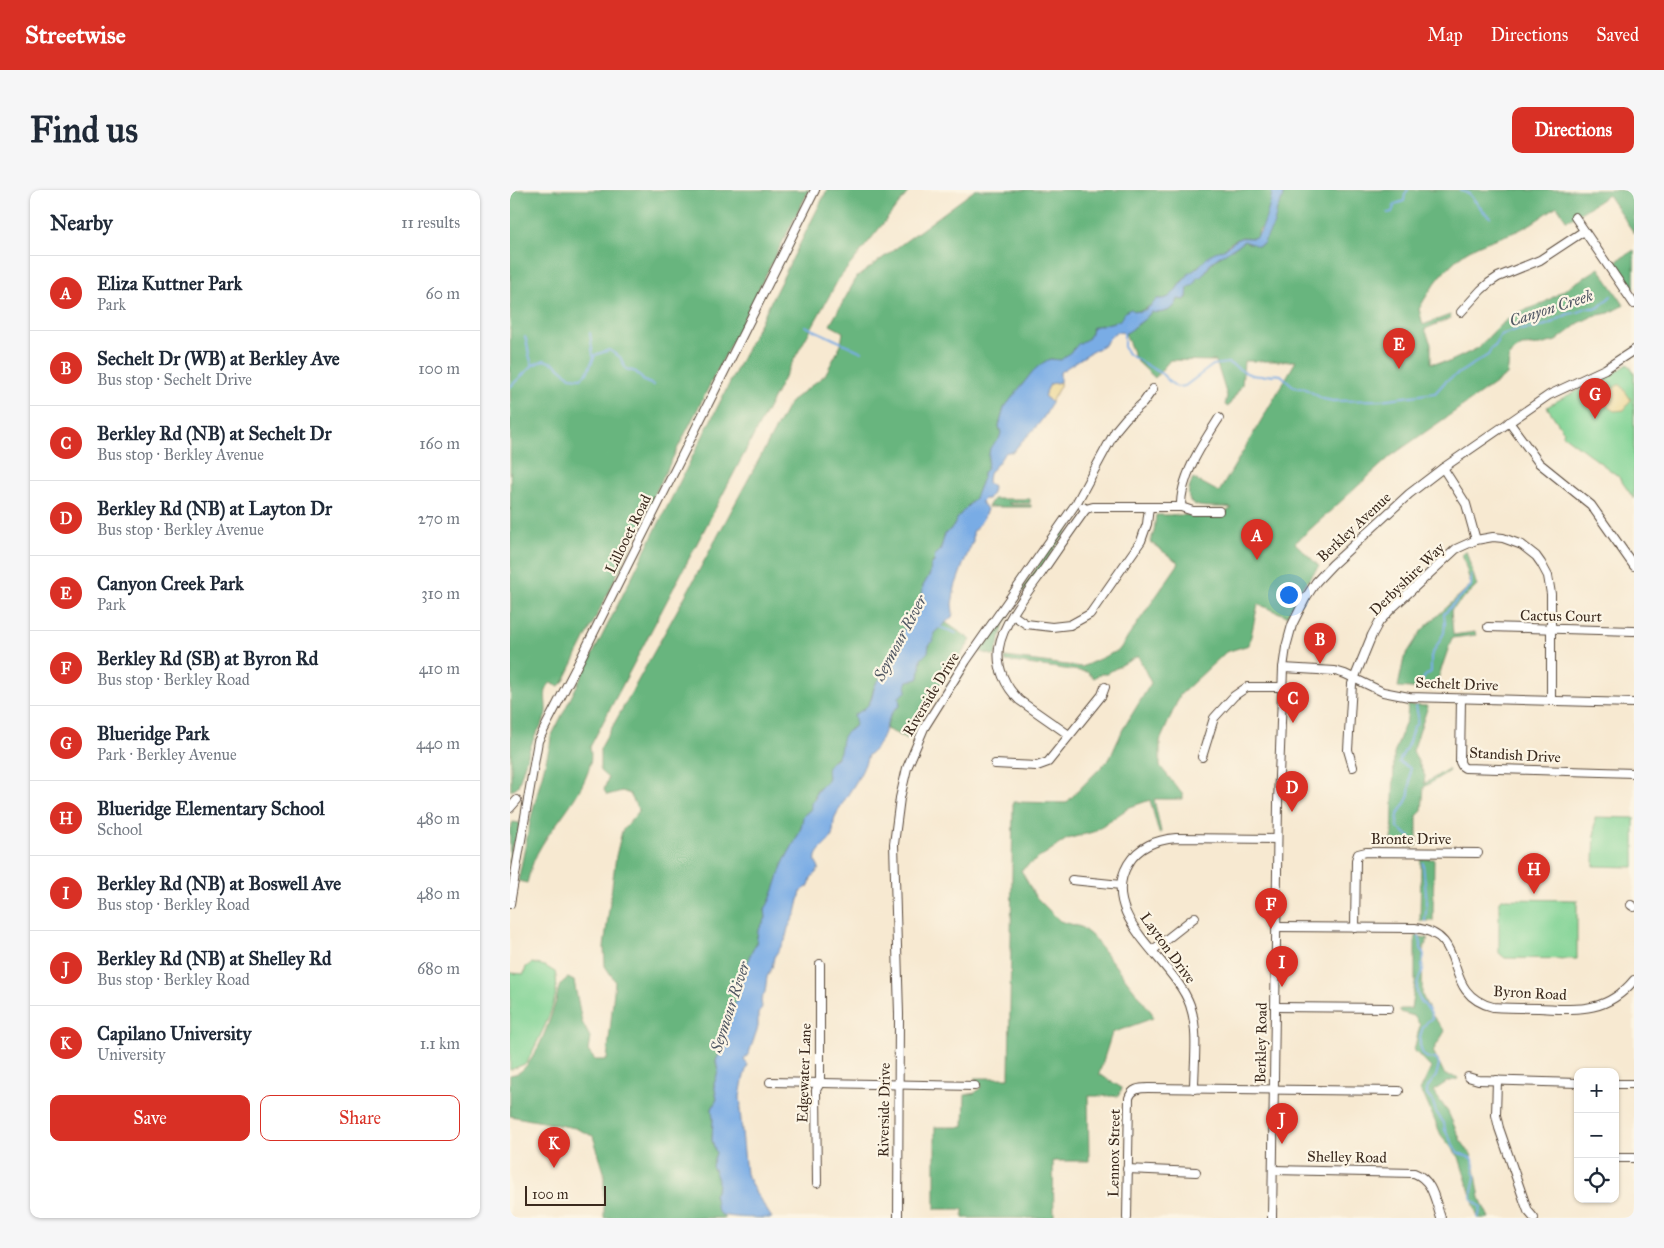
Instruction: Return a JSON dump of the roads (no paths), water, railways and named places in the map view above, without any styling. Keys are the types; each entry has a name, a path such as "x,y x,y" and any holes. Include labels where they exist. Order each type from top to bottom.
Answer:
{"street":[{"name":"Lillooet Road","path":"510,904 538,741 578,665 815,190"},
{"path":"1574,217 1634,304"},
{"path":"1461,312 1489,283 1498,277 1540,260 1584,232"},
{"name":"Berkley Avenue","path":"1277,839 1282,687 1286,647 1292,625 1316,582 1410,494 1443,468 1549,395 1605,369 1634,350"},
{"name":"Riverside Drive","path":"898,1218 898,1005 894,844 903,782 910,759 924,728 966,661 1077,502 1116,430 1153,390"},
{"path":"1180,507 1185,481 1219,418"},
{"path":"1509,422 1539,464 1591,505 1634,565"},
{"path":"1443,468 1466,504 1476,540"},
{"path":"1077,502 1086,509"},
{"path":"1069,735 1019,700 1008,686 999,665 999,649 1008,624 1023,599 1086,509 1093,507 1180,507 1194,511 1219,511"},
{"path":"1014,615 1026,624 1052,627 1070,624 1090,614 1142,541 1147,524 1148,507"},
{"name":"Derbyshire Way","path":"1353,767 1348,750 1350,694 1354,678 1379,622 1391,608 1456,549 1476,540 1504,538 1522,545 1536,556 1545,570 1550,584 1552,630 1551,701"},
{"path":"1015,593 1023,599"},
{"name":"Cactus Court","path":"1488,628 1634,631"},
{"name":"Sechelt Drive","path":"1283,668 1325,670 1344,674 1383,692 1409,697 1634,703"},
{"path":"995,764 1038,766 1048,762 1102,695 1105,687"},
{"path":"1202,756 1214,718 1234,696 1247,688 1282,687"},
{"name":"Standish Drive","path":"1461,698 1460,762 1465,768 1634,773"},
{"path":"510,808 517,800"},
{"path":"1072,880 1120,885 1125,870 1134,856 1148,844 1161,840 1176,838 1277,839"},
{"name":"Berkley Road","path":"1272,1218 1277,839"},
{"name":"Bronte Drive","path":"1356,928 1356,860 1358,854 1366,852 1478,853"},
{"name":"Layton Drive","path":"1120,885 1122,901 1127,916 1183,990 1190,1005 1194,1029 1194,1089"},
{"path":"1153,950 1195,917"},
{"name":"Byron Road","path":"1276,927 1423,929 1439,936 1445,942 1464,988 1475,1000 1493,1007 1571,1009 1593,1007 1617,996 1634,980"},
{"name":"Edgewater Lane","path":"817,1183 816,1090 820,1083 820,964"},
{"path":"1275,1007 1389,1008"},
{"path":"1468,1077 1478,1080 1574,1083"},
{"path":"1497,1080 1496,1115 1499,1128 1528,1211 1534,1218"},
{"path":"770,1082 898,1086 975,1086"},
{"path":"1619,1084 1634,1084"},
{"name":"Lennox Street","path":"1127,1218 1130,1094 1140,1088 1194,1089"},
{"path":"1194,1089 1399,1091"},
{"path":"1619,1158 1634,1158"},
{"path":"1127,1169 1196,1172"},
{"name":"Shelley Road","path":"1273,1170 1407,1172 1420,1175 1428,1182 1431,1188 1441,1218"}],"water":[{"name":"Seymour River","path":"1272,190 1284,190 1274,224 1263,244 1258,246 1244,241 1236,246 1213,261 1201,277 1197,277 1194,285 1188,287 1187,297 1184,300 1178,299 1168,311 1151,312 1126,333 1117,332 1113,334 1104,345 1060,372 1060,382 1050,384 1044,396 1051,402 1043,418 1013,452 1006,453 990,472 988,483 993,487 992,493 988,499 984,499 981,502 987,509 983,519 973,532 973,541 955,587 952,617 934,633 928,652 921,659 918,679 907,681 907,691 899,697 900,706 891,714 879,743 868,755 858,779 839,809 835,817 832,836 817,854 816,862 819,869 811,878 809,886 801,891 796,913 788,928 785,941 774,957 772,968 767,977 765,992 761,1000 762,1007 758,1014 758,1027 749,1053 744,1060 748,1065 742,1085 740,1110 746,1174 772,1218 737,1217 720,1214 717,1210 714,1195 718,1180 712,1166 716,1153 712,1140 712,1109 717,1099 714,1084 718,1072 716,1061 720,1052 722,1038 738,998 738,989 743,971 747,967 749,957 756,944 758,931 766,918 765,909 773,894 782,866 798,836 803,816 811,809 811,803 816,797 816,793 827,779 827,768 839,754 844,735 856,724 854,715 865,708 870,702 875,685 880,679 879,674 894,654 902,630 908,628 914,608 922,599 923,586 930,574 935,555 940,551 945,534 953,527 958,517 975,498 983,478 983,473 987,468 990,448 999,439 1001,433 999,426 1004,408 1033,371 1050,359 1061,360 1078,344 1089,338 1093,327 1119,321 1125,312 1131,309 1138,312 1142,311 1157,299 1169,297 1189,273 1213,253 1224,249 1240,238 1256,237 1264,223"}],"waterway":[{"path":"1388,213 1392,212 1395,204 1404,201 1408,190"},
{"path":"1460,190 1469,194 1490,217"},
{"name":"Canyon Creek","path":"1124,332 1124,347 1128,354 1162,374 1177,387 1185,386 1213,365 1228,363 1251,375 1281,375 1293,386 1304,388 1323,399 1333,401 1380,400 1435,393 1446,381 1488,355 1501,335 1516,330 1536,328 1549,324 1585,308 1598,308 1611,296"},
{"path":"805,326 862,352"},
{"path":"590,333 593,356"},
{"path":"525,337 533,365"},
{"path":"510,387 533,365 544,360 555,364 570,377 581,378 587,373 595,355 609,350 620,357 626,369 636,372 644,381 653,385"},
{"path":"1418,688 1425,676 1431,672 1431,656 1444,633 1444,614 1471,586 1471,575"},
{"path":"939,627 956,633"},
{"path":"1412,843 1410,837 1398,828 1397,821 1399,812 1408,798 1410,780 1410,768 1399,762 1409,742 1413,728 1417,723 1416,706"},
{"path":"1423,863 1427,903 1425,921"},
{"path":"1419,936 1424,955 1423,971 1418,979 1417,992 1418,997 1429,1010 1432,1018 1425,1025 1421,1033 1420,1043 1425,1056 1436,1059 1439,1064 1436,1076 1427,1088 1427,1095 1433,1102 1436,1112 1444,1123 1445,1130 1457,1152 1473,1159 1475,1177 1471,1196 1472,1200 1481,1207 1478,1218"}],"place":[{"name":"Canyon Creek Park","path":"1399,369"},
{"name":"Blueridge Park","path":"1595,419"},
{"name":"Eliza Kuttner Park","path":"1257,560"},
{"name":"Sechelt Dr (WB) at Berkley Ave","path":"1320,664"},
{"name":"Berkley Rd (NB) at Sechelt Dr","path":"1293,723"},
{"name":"Berkley Rd (NB) at Layton Dr","path":"1292,812"},
{"name":"Blueridge Elementary School","path":"1534,894"},
{"name":"Berkley Rd (SB) at Byron Rd","path":"1271,929"},
{"name":"Berkley Rd (NB) at Boswell Ave","path":"1282,987"},
{"name":"Berkley Rd (NB) at Shelley Rd","path":"1282,1144"},
{"name":"Capilano University","path":"554,1168"}]}
